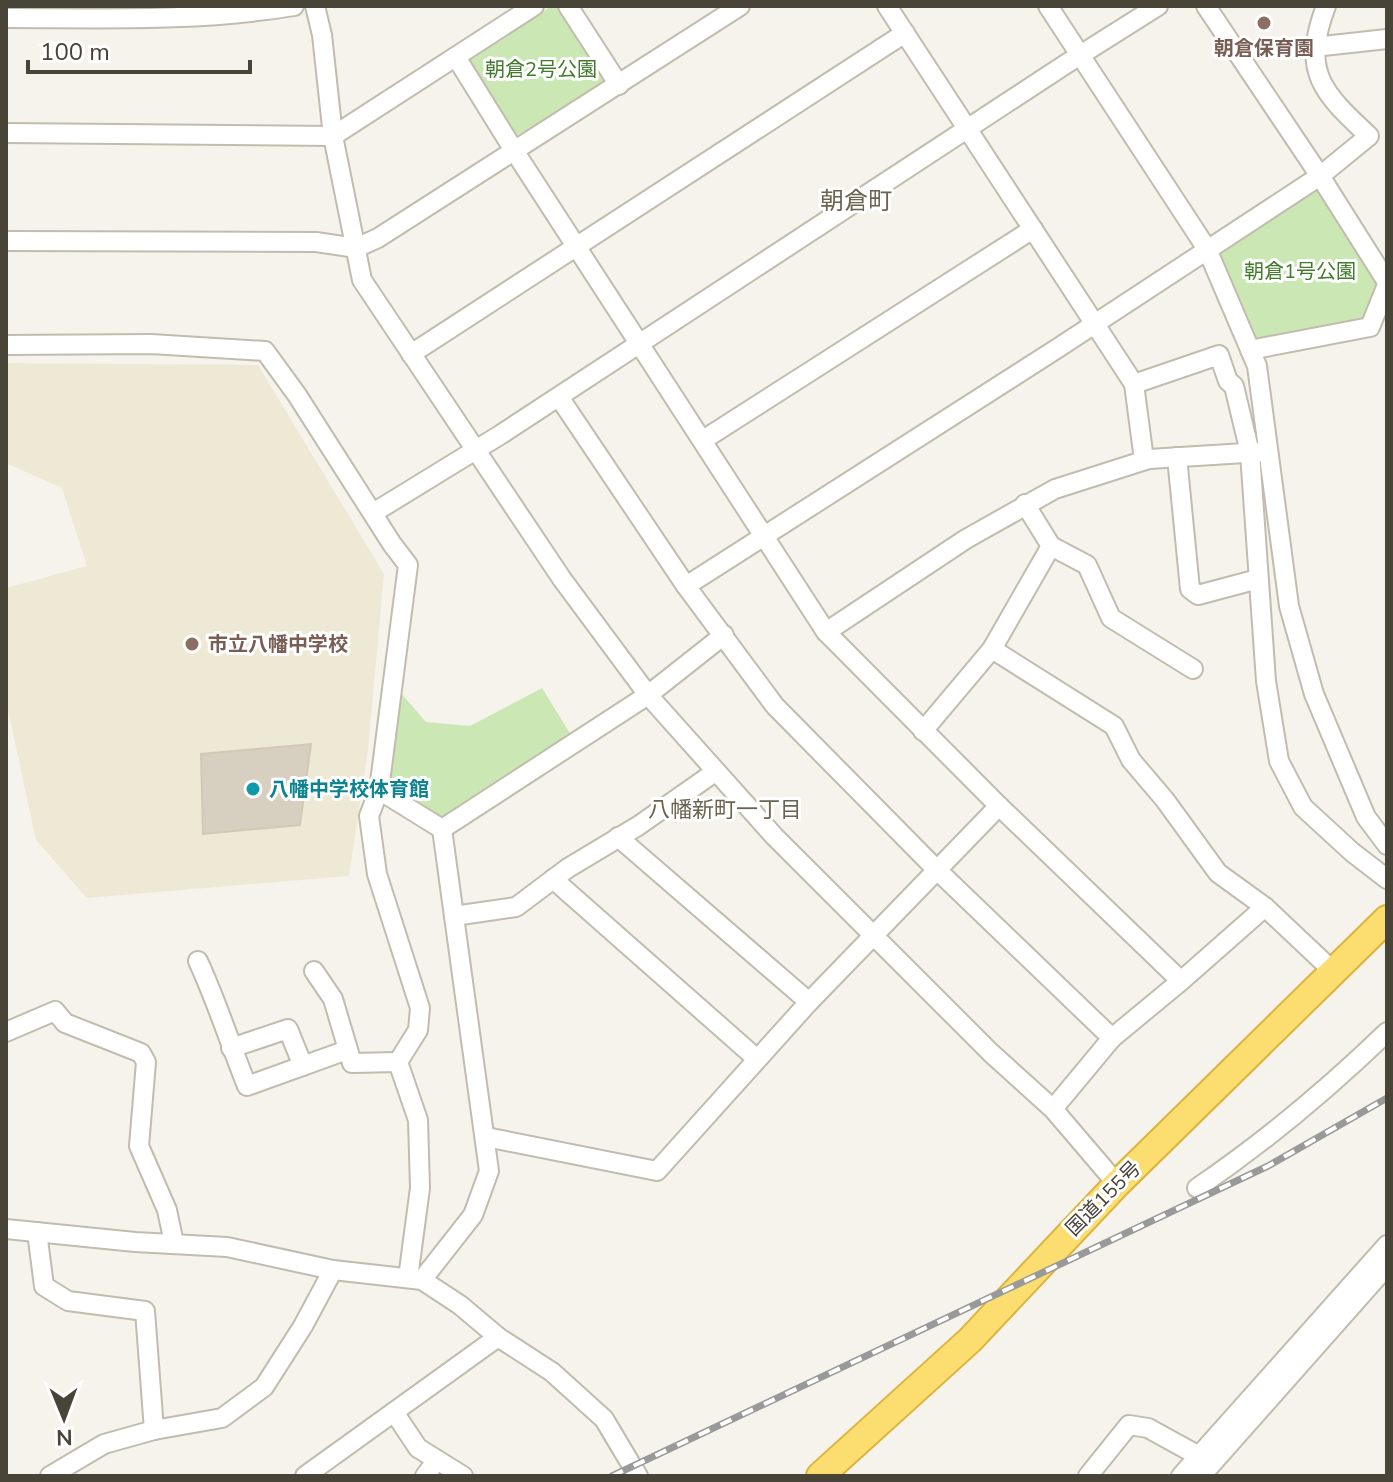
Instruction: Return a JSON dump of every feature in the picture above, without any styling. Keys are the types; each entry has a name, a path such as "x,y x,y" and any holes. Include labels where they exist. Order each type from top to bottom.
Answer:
{"highway":[{"name":"国道155号","path":"820,1476 970,1340 1117,1184 1387,919"}],"street":[{"path":"6,18 195,18 294,6"},
{"path":"315,6 322,35 333,136 362,280 562,579 648,695 715,772 774,836 991,1053 1053,1109 1117,1184"},
{"path":"6,133 333,136 534,6"},
{"path":"568,6 619,85"},
{"path":"6,241 316,242 356,248 378,238 515,152 740,6"},
{"path":"887,6 1134,384 1144,460"},
{"path":"1048,6 1207,249 1257,366 1258,579 1266,681 1279,761 1303,807 1387,879"},
{"path":"373,513 477,450 1158,6"},
{"path":"1206,6 1320,176 1387,284 1370,327 1250,350"},
{"path":"686,586 1320,176 1369,136 1334,103 1317,70 1314,47 1326,6"},
{"path":"411,354 905,33"},
{"path":"1314,47 1387,39"},
{"path":"456,57 826,632 999,806 1181,981"},
{"path":"703,440 1033,229"},
{"path":"6,345 151,344 265,351 408,565 379,790 369,816 377,874 420,1008 418,1030 398,1062"},
{"path":"1134,384 1219,355 1258,452 1289,606 1314,694 1366,817 1387,845"},
{"path":"559,397 686,586 775,706 936,869 1112,1038"},
{"path":"826,632 966,539 1055,489 1144,460 1258,452"},
{"path":"1177,457 1190,589 1198,595 1258,579"},
{"path":"1025,504 1051,546 1087,565 1111,618 1193,669"},
{"path":"923,731 992,649 1051,546"},
{"path":"442,829 648,695 724,635"},
{"path":"992,649 1114,726 1131,760 1165,800 1218,873 1265,907 1335,973"},
{"path":"454,916 516,907 715,772"},
{"path":"379,790 442,829"},
{"path":"486,1137 657,1171 809,1002 999,806"},
{"path":"415,1279 473,1215 489,1171 442,829"},
{"path":"618,837 809,1002"},
{"path":"553,879 757,1059"},
{"path":"1053,1109 1112,1038 1265,907"},
{"path":"198,961 247,1086 347,1050"},
{"path":"314,971 333,999 352,1063 398,1062"},
{"path":"6,1032 55,1011 65,1023 141,1053 146,1062 139,1146 167,1210 174,1243"},
{"path":"231,1048 288,1029 303,1066"},
{"path":"1197,1188 1262,1144 1355,1064 1387,1032"},
{"path":"398,1062 418,1120 420,1188 415,1279"},
{"path":"6,1229 227,1247 333,1270 415,1279 460,1305 498,1337 552,1372 604,1419 638,1476"},
{"path":"37,1232 44,1286 68,1301 145,1311 154,1430"},
{"path":"1204,1465 1387,1245"},
{"path":"1181,1476 1204,1465 1387,1266"},
{"path":"50,1476 104,1444 154,1430 222,1418 264,1387 303,1326 333,1270"},
{"path":"305,1476 326,1470 394,1412 498,1337"},
{"path":"394,1412 418,1448 463,1476"},
{"path":"1088,1476 1129,1425 1148,1428 1204,1465"},
{"path":"425,1476 437,1460"}],"shaded area":[{"name":"市立八幡中学校","path":"6,363 258,365 384,574 368,750 349,876 87,898 36,840 6,701 6,588 87,566 62,488 6,463"}],"green space":[{"name":"朝倉2号公園","path":"552,6 559,6 609,85 517,135 468,63 469,57"},
{"name":"朝倉1号公園","path":"1320,176 1387,282 1370,327 1250,350 1207,249"},
{"path":"393,684 426,722 470,726 542,688 576,743 442,829 379,790"}],"building":[{"name":"八幡中学校体育館","path":"311,744 300,825 203,834 201,754"}],"railway":[{"path":"612,1476 1268,1166 1387,1098"}],"place":[{"name":"朝倉保育園","path":"1264,23"},
{"name":"市立八幡中学校","path":"192,644"},
{"name":"八幡中学校体育館","path":"253,789"}],"district":[{"name":"朝倉町","path":"856,201"},
{"name":"八幡新町一丁目","path":"725,809"}]}
